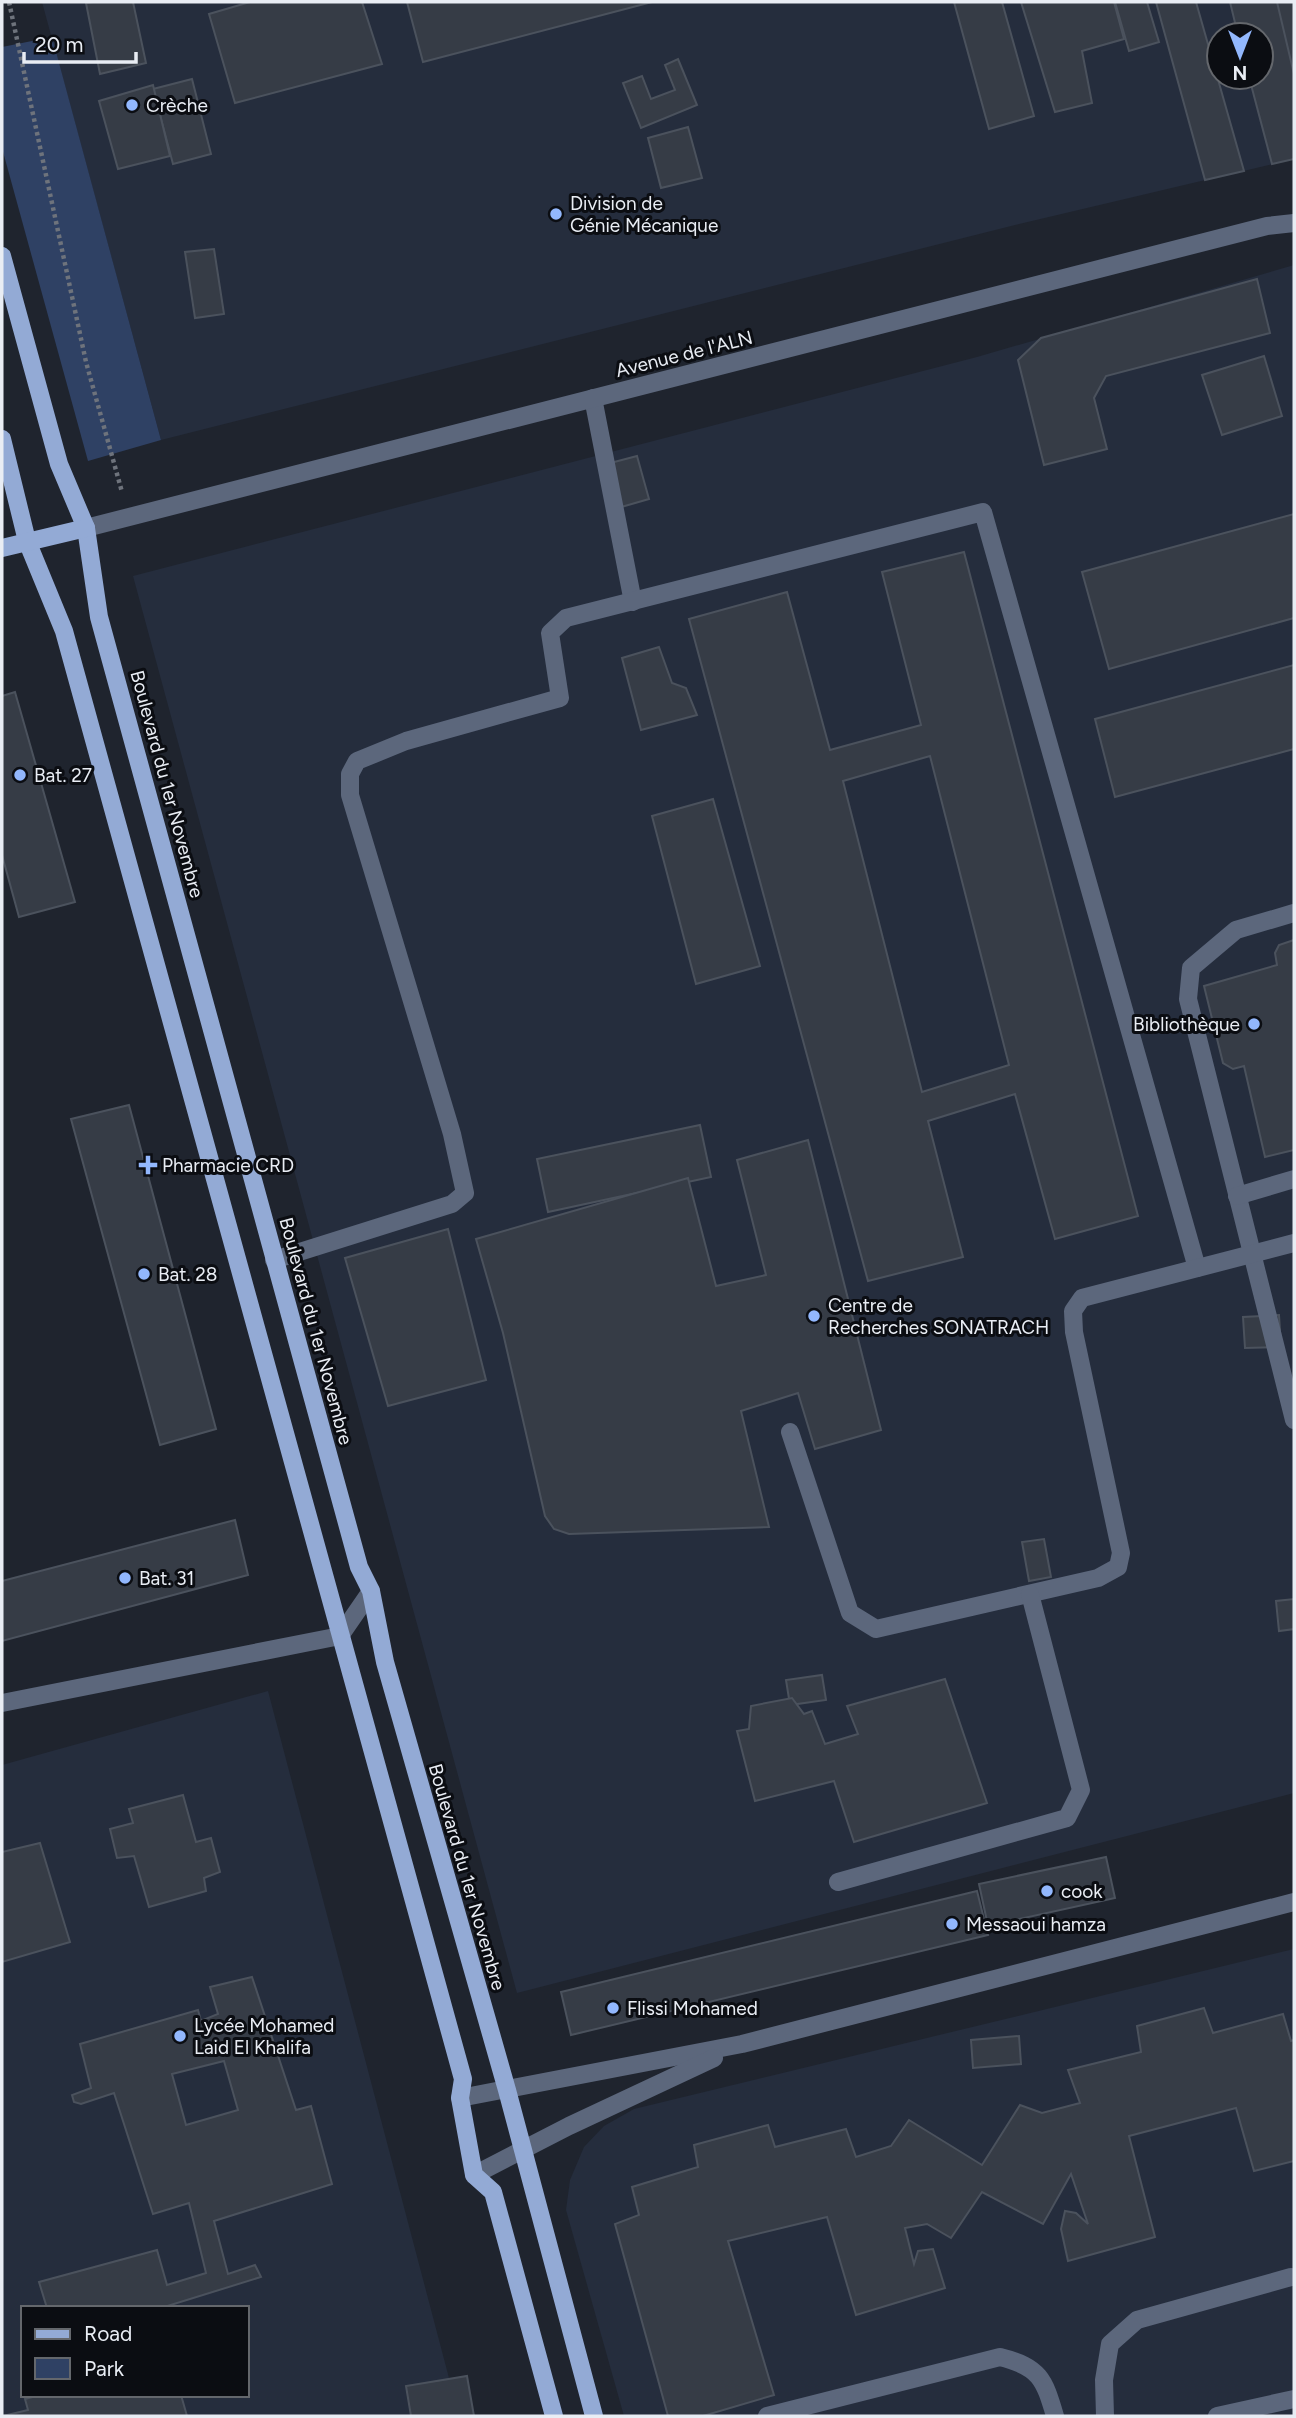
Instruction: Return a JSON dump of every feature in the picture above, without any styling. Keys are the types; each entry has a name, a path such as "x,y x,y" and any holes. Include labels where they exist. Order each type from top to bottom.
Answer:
{"main road":[{"name":"Boulevard du 1er Novembre","path":"2,256 59,464 86,528 99,617 359,1567 371,1591 385,1662 507,2090 594,2416"},
{"path":"2,439 27,541 64,631 463,2079 460,2098 474,2175 493,2192 554,2416"},
{"path":"2,548 86,528"}],"street":[{"name":"Avenue de l'ALN","path":"86,528 1254,230 1294,223"},
{"path":"593,398 633,602"},
{"path":"274,1260 452,1204 465,1192 452,1134 350,795 350,774 357,761 406,741 560,698 550,633 566,618 983,512 1197,1268"},
{"path":"1294,913 1236,930 1191,968 1188,999 1294,1420"},
{"path":"1237,1196 1294,1179"},
{"path":"790,1432 850,1613 876,1629 1098,1578 1118,1567 1121,1553 1074,1332 1073,1311 1082,1298 1294,1243"},
{"path":"2,1703 340,1636 371,1591"},
{"path":"838,1882 1067,1818 1081,1790 1030,1594"},
{"path":"460,2098 742,2044 1294,1902"},
{"path":"474,2175 522,2149 742,2044"},
{"path":"1105,2416 1104,2380 1110,2344 1137,2320 1291,2277"},
{"path":"767,2416 1000,2357 1027,2364 1046,2384 1055,2416"},
{"path":"1217,2416 1294,2399"}],"path":[{"path":"9,2 86,362 129,517"}],"shaded area":[{"name":"Division de Génie Mécanique","path":"42,2 1294,2 1294,159 1015,225 161,440"},
{"name":"Centre de Recherches SONATRACH","path":"1294,265 1294,1793 517,1993 133,576 977,357"},
{"name":"Lycée Mohamed Laid El Khalifa","path":"268,1691 459,2416 2,2416 2,1765"},
{"path":"1294,1949 1294,2416 624,2416 566,2210 570,2180 584,2147 604,2126 634,2109"}],"green space":[{"path":"52,37 161,440 88,461 2,148 2,47"}],"building":[{"path":"133,2 146,63 100,74 86,3"},
{"path":"250,2 362,2 382,64 235,103 209,14"},
{"path":"407,2 652,2 423,62"},
{"path":"954,2 1002,2 1034,116 989,129"},
{"path":"1021,2 1114,2 1124,39 1082,51 1092,103 1055,112"},
{"path":"1115,2 1147,2 1159,42 1129,51"},
{"path":"1156,2 1196,2 1205,34 1205,91 1221,91 1244,171 1205,180"},
{"path":"1230,2 1278,2 1294,60 1294,159 1272,164 1253,91 1275,91 1275,21 1235,21"},
{"path":"1277,2 1294,2 1294,74"},
{"path":"678,59 697,105 641,128 623,83 642,76 651,99 675,90 665,65"},
{"path":"192,79 211,154 173,164 153,89"},
{"path":"153,85 170,156 118,169 99,101"},
{"path":"688,127 702,178 661,188 648,138"},
{"path":"214,249 224,314 195,318 185,252"},
{"path":"1257,279 1270,333 1106,376 1094,398 1107,449 1044,465 1018,360 1041,338"},
{"path":"1264,356 1282,416 1222,435 1202,375"},
{"path":"637,456 649,499 611,510 599,466"},
{"path":"1294,514 1294,618 1109,669 1082,572"},
{"path":"964,552 1138,1216 1055,1239 1015,1094 928,1121 963,1257 868,1281 689,619 787,592 830,750 921,725 882,572","holes":["930,756 1009,1065 922,1092 843,781"]},
{"path":"659,647 672,683 686,688 697,715 641,730 622,658"},
{"path":"1294,665 1294,749 1115,797 1095,719"},
{"name":"Bat. 27","path":"15,692 75,902 19,917 2,855 2,696"},
{"path":"713,799 760,966 696,984 652,816"},
{"name":"Bibliothèque","path":"1294,940 1294,1150 1265,1157 1244,1066 1233,1069 1223,1063 1204,986 1277,965 1275,953 1279,945"},
{"name":"Bat. 28","path":"129,1105 216,1429 160,1445 71,1119"},
{"path":"700,1125 711,1177 548,1212 537,1159"},
{"path":"808,1140 881,1430 815,1449 798,1393 741,1411 769,1527 569,1534 554,1529 545,1516 503,1333 476,1239 688,1178 716,1286 766,1275 737,1160"},
{"path":"448,1229 486,1380 388,1406 345,1258"},
{"path":"1279,1315 1281,1347 1245,1348 1243,1317"},
{"name":"Bat. 31","path":"235,1520 248,1575 2,1641 2,1581"},
{"path":"1044,1539 1051,1577 1029,1581 1022,1542"},
{"path":"1294,1599 1294,1629 1279,1631 1276,1601"},
{"path":"822,1675 826,1700 790,1705 786,1680"},
{"path":"945,1679 987,1803 854,1842 834,1781 755,1801 737,1731 749,1729 751,1706 792,1698 804,1714 812,1711 825,1744 858,1734 847,1706"},
{"path":"183,1795 196,1842 211,1838 220,1872 204,1878 206,1891 149,1907 134,1856 117,1858 110,1829 133,1823 129,1809"},
{"path":"40,1843 70,1942 2,1962 2,1852"},
{"name":"cook","path":"1106,1857 1115,1898 988,1926 979,1884"},
{"path":"977,1891 988,1935 571,2035 561,1992"},
{"path":"252,1977 296,2110 311,2106 332,2184 214,2221 228,2274 255,2265 261,2277 167,2306 46,2306 39,2282 157,2250 167,2285 206,2273 189,2203 153,2214 114,2093 81,2104 74,2102 72,2095 91,2088 80,2044 198,2010 201,2021 218,2014 210,1987","holes":["224,2061 238,2110 186,2125 172,2074"]},
{"path":"1204,2008 1213,2033 1283,2014 1291,2041 1294,2040 1294,2161 1254,2171 1236,2108 1129,2136 1155,2237 1068,2261 1061,2229 1065,2211 1076,2213 1088,2224 1071,2174 1043,2224 982,2192 951,2238 927,2224 905,2228 914,2264 918,2251 933,2249 945,2288 856,2315 827,2217 728,2241 774,2395 703,2416 668,2416 615,2224 639,2215 632,2187 698,2167 694,2145 768,2125 775,2147 846,2129 856,2157 891,2146 909,2120 982,2165 1020,2105 1042,2113 1080,2103 1068,2070 1141,2052 1137,2026"},
{"path":"1019,2036 1021,2064 973,2068 971,2040"},
{"path":"467,2376 474,2416 411,2416 406,2386"},
{"path":"182,2397 187,2416 3,2416 28,2410 25,2399"}],"place":[{"name":"Crèche","path":"132,105"},
{"name":"Division de Génie Mécanique","path":"556,214"},
{"name":"Bat. 27","path":"20,775"},
{"name":"Bibliothèque","path":"1254,1024"},
{"name":"Pharmacie CRD","path":"148,1165"},
{"name":"Bat. 28","path":"144,1274"},
{"name":"Centre de Recherches SONATRACH","path":"814,1316"},
{"name":"Bat. 31","path":"125,1578"},
{"name":"cook","path":"1047,1891"},
{"name":"Messaoui hamza","path":"952,1924"},
{"name":"Flissi Mohamed","path":"613,2008"},
{"name":"Lycée Mohamed Laid El Khalifa","path":"180,2036"}]}
